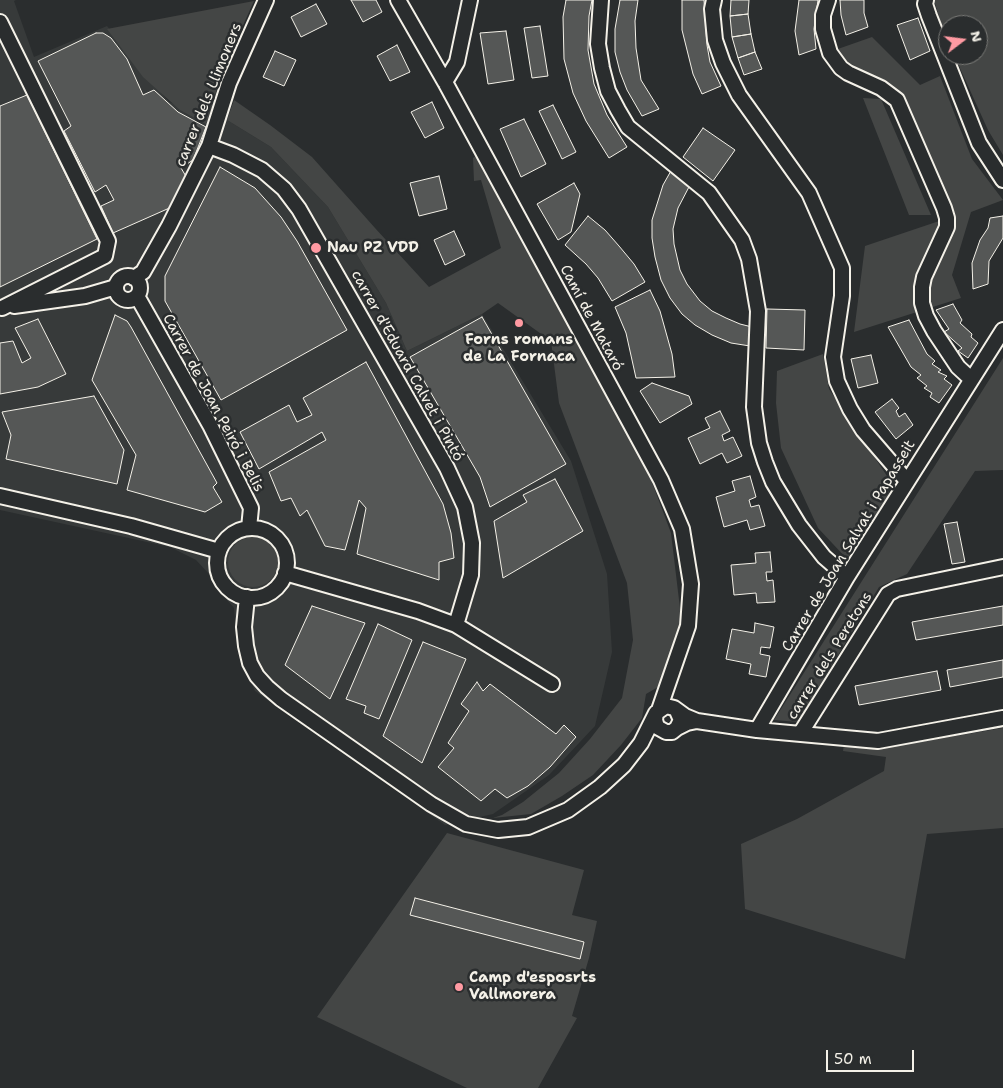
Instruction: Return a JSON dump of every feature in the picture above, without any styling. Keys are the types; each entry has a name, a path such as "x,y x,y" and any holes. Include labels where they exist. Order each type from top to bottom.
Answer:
{"street":[{"name":"carrer dels Llimoners","path":"134,278 142,272 164,234 209,146 229,83 266,0"},
{"name":"Camí de Mataró","path":"247,597 244,627 246,646 250,663 257,676 267,687 281,699 431,804 466,824 498,830 528,827 568,810 600,787 624,765 641,743 658,711 688,626 691,584 682,529 661,480 612,393 445,82 398,0"},
{"path":"445,82 457,62 470,0"},
{"path":"601,0 598,44 602,68 608,90 628,127 709,194 742,240 749,259 758,311 754,407 759,442 765,462 773,482 799,525 824,557 847,577"},
{"path":"714,0 712,8 715,40 738,95 809,193 842,268 842,296 833,357 837,381 863,430 906,481"},
{"path":"828,0 823,15 822,29 830,53 848,73 882,88 897,100 944,208 947,227 924,277 922,303 934,331 958,367 971,379"},
{"path":"926,0 925,4 929,16 979,143 1003,180"},
{"path":"0,22 108,241 105,256 1,308"},
{"name":"carrer d'Eduard Calvet i Pintó","path":"209,146 233,155 262,170 284,189 299,209 447,468 464,506 472,544 471,575 456,625"},
{"path":"1,308 85,296 116,286 126,276 134,278 140,288 137,296 132,299 124,299 118,294 116,286"},
{"name":"Carrer de Joan Peiró i Belis","path":"137,296 210,426 251,508 249,528"},
{"name":"Carrer de Joan Salvat i Papasseit","path":"757,730 906,481 1003,330"},
{"path":"0,496 131,526 219,551"},
{"path":"249,528 262,529 273,535 280,542 287,564 279,584 270,592 259,597 247,597 236,594 222,580 217,563 219,551 225,540 238,531 249,528"},
{"name":"carrer dels Peretons","path":"800,734 888,594 897,589 1003,567"},
{"path":"285,573 418,611 456,625 552,684"},
{"name":"Camí de Mataró","path":"674,668 675,709"},
{"path":"671,730 657,726 655,720 658,711 666,706 697,721"},
{"path":"671,730 680,720 675,709"},
{"path":"641,743 687,723 697,721 757,730 878,741 1003,718"}],"shaded area":[{"path":"0,0 16,0 14,1 34,57 107,26 169,102 227,120 271,147 328,207 386,303 407,351 482,314 571,461 607,574 612,652 595,726 549,775 493,814 445,825 255,691 238,652 234,608 221,593 209,574 196,560 170,547 0,510"},
{"path":"934,0 1003,0 1003,155 988,130 959,65 988,65 988,15 938,15"},
{"path":"254,1 220,76 208,125 180,110 143,77 107,29"},
{"path":"872,37 920,85 940,76 972,159 1003,200 971,212 952,275 961,298 854,332 865,246 954,216 902,95 884,80 855,70 835,50"},
{"path":"863,98 881,99 931,215 909,215"},
{"path":"234,100 312,157 429,287 501,248 481,180 474,181 473,158 477,155 641,453 671,533 682,625 665,683 646,694 642,718 621,745 593,775 531,814 493,818 502,815 523,802 559,773 590,739 622,698 633,640 627,583 559,403 551,341 498,303 482,314 407,351 386,303 328,207 271,147 227,120"},
{"path":"823,354 829,389 891,482 887,501 847,559 818,528 781,448 776,403 777,371"},
{"path":"1003,358 1003,470 975,471 907,574 879,587 798,722 774,720"},
{"path":"253,537 262,539 273,548 278,562 276,571 267,582 253,587 244,585 233,576 228,562 230,553 239,542"},
{"path":"1003,728 1003,828 927,834 905,959 745,909 741,844 797,819 884,771 886,757 843,751 844,745 891,747"},
{"name":"Camp d'esposrts Vallmorera","path":"447,833 584,870 572,915 597,921 589,958 572,1016 577,1018 538,1088 467,1088 317,1017"}],"building":[{"path":"351,0 376,0 382,12 363,22"},
{"path":"566,0 592,0 589,16 588,50 594,84 607,115 627,147 609,158 586,121 573,93 564,59 563,17"},
{"path":"620,0 638,0 635,21 636,48 641,80 659,109 642,116 627,90 615,52 615,29"},
{"path":"682,0 704,0 710,62 721,86 702,94 693,74 682,30"},
{"path":"731,0 749,0 748,14 730,16"},
{"path":"799,0 818,0 814,29 816,49 799,55 795,31"},
{"path":"840,0 864,0 864,13 868,27 846,35 841,15"},
{"path":"316,4 327,24 301,37 291,17"},
{"path":"748,14 751,34 732,37 730,16"},
{"path":"918,18 930,51 910,60 897,25"},
{"path":"540,26 548,76 532,78 524,28"},
{"path":"506,31 514,80 488,84 480,33"},
{"path":"96,33 103,33 111,38 127,59 143,95 154,90 178,112 206,127 193,160 181,168 187,178 174,206 113,233 101,206 114,200 106,185 95,192 64,131 71,126 38,61"},
{"path":"751,34 755,52 738,58 732,37"},
{"path":"397,45 410,72 390,81 377,56"},
{"path":"275,51 296,60 284,86 263,77"},
{"path":"755,52 762,69 744,75 738,58"},
{"path":"27,95 97,239 0,287 0,106"},
{"path":"432,102 444,128 425,138 411,112"},
{"path":"553,105 576,152 562,159 539,111"},
{"path":"524,119 546,164 521,177 500,129"},
{"path":"703,128 735,150 713,181 683,157"},
{"path":"220,167 255,188 281,217 297,241 347,330 221,400 165,301 165,276"},
{"path":"672,169 690,185 678,208 673,229 674,244 680,270 687,284 700,301 712,311 740,324 752,327 750,346 731,343 695,325 682,314 670,298 661,280 652,238 652,220 663,185"},
{"path":"439,176 447,209 419,216 410,183"},
{"path":"574,183 580,194 571,232 558,240 537,204"},
{"path":"588,216 605,230 619,246 634,264 645,282 612,301 598,278 565,245"},
{"path":"1003,216 1003,238 989,261 988,284 973,289 972,263 980,240 988,228 990,218"},
{"path":"454,231 465,255 445,265 434,240"},
{"path":"650,290 660,311 672,354 675,377 636,378 626,333 615,307"},
{"path":"953,304 962,320 960,323 972,334 971,337 978,343 968,358 958,351 962,348 944,332 949,329 936,310"},
{"path":"767,309 805,310 804,350 766,348"},
{"path":"115,315 127,321 131,327 217,483 213,487 222,502 205,512 127,490 136,455 92,380"},
{"path":"482,317 566,464 490,507 480,477 410,357"},
{"path":"38,319 66,374 38,387 0,394 0,343 13,341 22,363 31,358 15,328"},
{"path":"909,320 927,354 935,361 932,364 941,370 938,372 947,376 944,379 952,385 939,403 930,397 932,393 924,388 927,386 917,378 921,375 911,367 888,327"},
{"path":"871,355 878,383 858,388 851,359"},
{"path":"366,362 443,504 451,533 454,558 439,562 439,580 357,554 366,508 359,500 345,550 325,546 307,510 300,516 291,498 281,501 269,472 326,440 322,432 259,469 240,432 289,405 297,422 312,415 303,398"},
{"path":"652,383 689,396 692,404 660,423 640,391"},
{"path":"94,396 124,450 117,484 6,459 11,435 2,412"},
{"path":"892,399 899,408 896,411 899,417 905,413 913,425 896,439 875,412"},
{"path":"720,411 730,431 722,435 724,441 733,437 742,456 727,463 722,453 700,464 688,438 710,428 705,418"},
{"path":"750,476 756,497 749,500 751,507 759,505 765,526 750,530 747,520 724,527 716,497 735,491 732,481"},
{"path":"555,479 583,531 503,578 494,521 527,502 523,495"},
{"path":"957,522 965,562 952,564 944,524"},
{"path":"770,552 772,572 766,572 767,581 773,580 775,602 757,603 756,593 734,595 731,565 756,563 755,553"},
{"path":"312,606 365,623 330,699 285,665"},
{"path":"1003,606 1003,625 916,640 912,622"},
{"path":"755,623 774,627 770,648 761,647 760,654 770,656 766,677 749,674 751,664 726,659 732,629 754,633"},
{"path":"378,624 412,640 379,719 364,713 366,706 346,699"},
{"path":"423,642 466,659 422,763 383,736"},
{"path":"1003,660 1003,677 950,687 947,670"},
{"path":"937,671 941,690 859,705 855,686"},
{"path":"477,682 483,691 490,684 556,734 564,725 576,737 550,767 528,786 507,798 495,789 481,801 438,767 454,748 448,743 469,711 461,704"},
{"path":"415,898 584,942 580,959 410,915"}],"place":[{"name":"Nau PZ VDD","path":"316,248"},
{"name":"Forns romans de La Fornaca","path":"519,323"},
{"name":"Camp d'esposrts Vallmorera","path":"459,987"}]}
